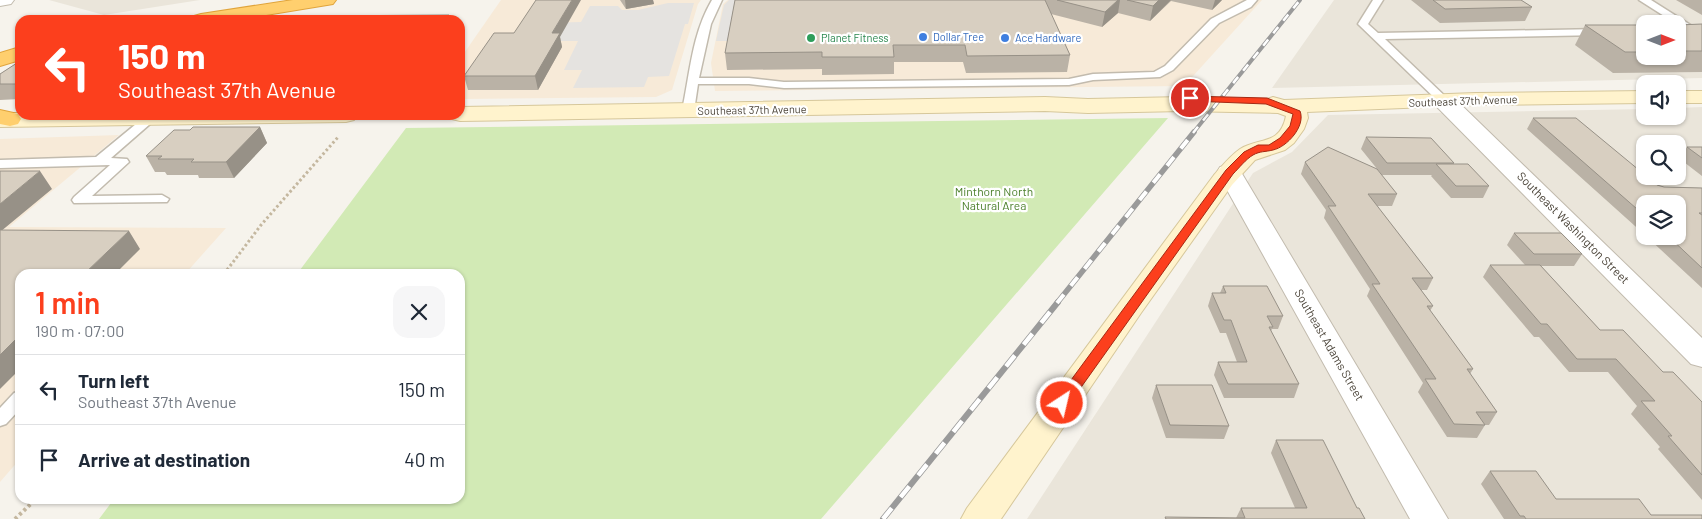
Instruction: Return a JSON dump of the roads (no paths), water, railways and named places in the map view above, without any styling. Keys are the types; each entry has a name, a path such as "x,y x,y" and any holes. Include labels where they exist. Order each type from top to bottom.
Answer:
{"highway":[{"path":"233,15 327,0"},
{"path":"0,52 15,51"},
{"path":"0,60 15,53"}],"street":[{"path":"0,1 5,0"},
{"name":"Southeast 37th Avenue","path":"465,114 1045,104 1088,106 1183,104 1265,108 1444,101 1636,97"},
{"name":"Southeast Washington Street","path":"1444,101 1702,356"},
{"path":"980,519 1229,172 1247,154 1261,148 1271,148 1283,140 1295,126 1297,113 1281,106"},
{"path":"294,120 346,124"},
{"name":"Southeast Adams Street","path":"1229,172 1429,519"}],"lane":[{"path":"688,111 695,81 702,32 710,9 716,0"},
{"path":"695,81 749,81 784,85 1069,82 1093,77 1156,75 1169,68 1215,21 1248,5 1252,0"},
{"path":"1378,0 1363,24 1444,101"},
{"path":"1644,0 1668,15"},
{"path":"1686,26 1694,31 1686,31"},
{"path":"1376,36 1616,32"},
{"path":"99,161 141,120"},
{"path":"0,164 122,162 79,200 162,199"},
{"path":"0,418 15,403"}],"railway":[{"path":"1193,133 1300,0"},
{"path":"1057,303 1194,132"},
{"path":"883,519 1058,302"}],"place":[{"name":"Dollar Tree","path":"923,37"},
{"name":"Planet Fitness","path":"811,38"},
{"name":"Ace Hardware","path":"1005,38"}],"park label":[{"name":"Minthorn North Natural Area","path":"994,199"}]}
